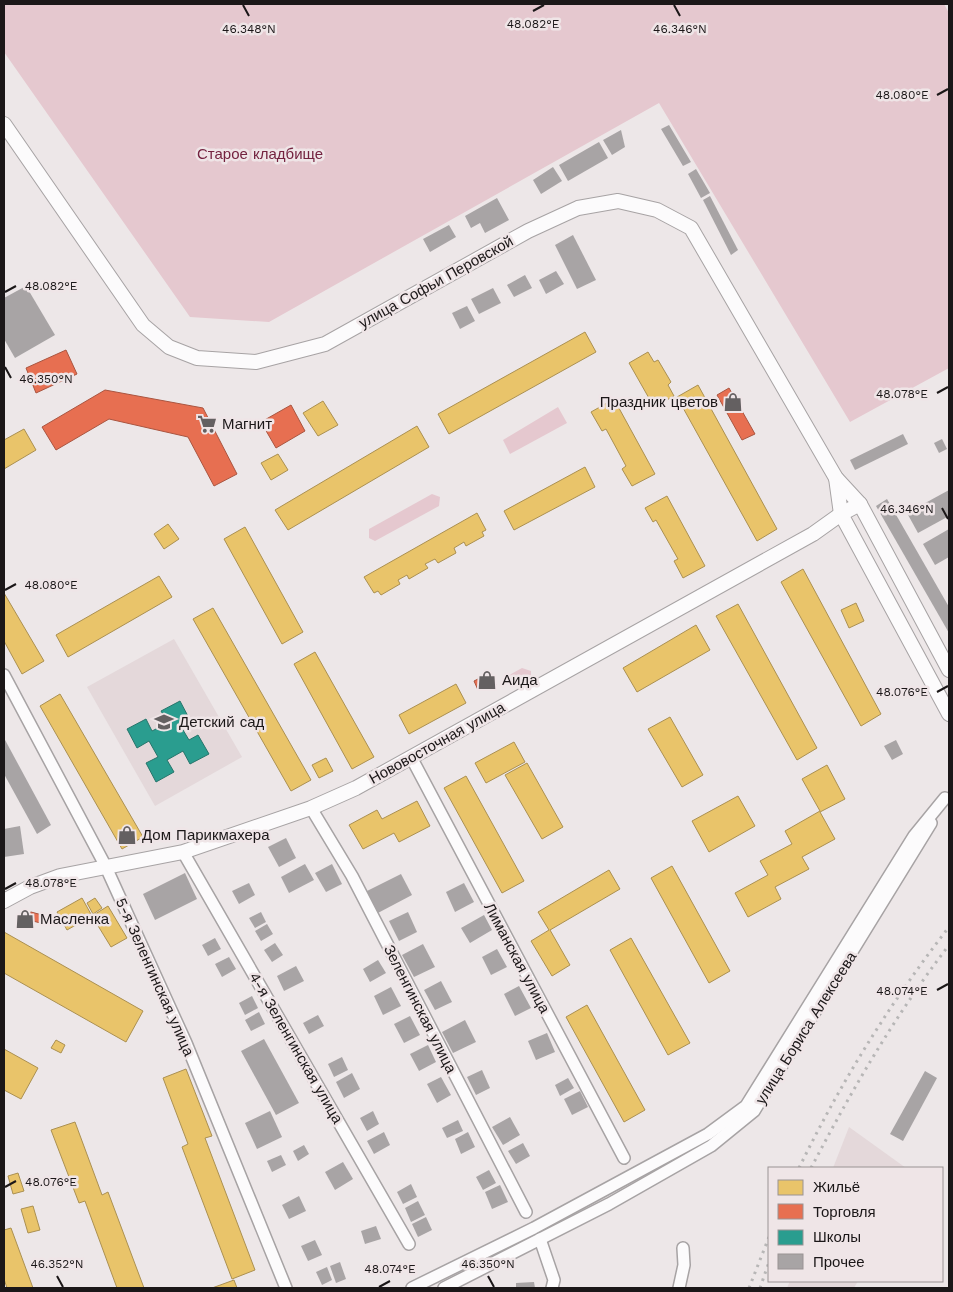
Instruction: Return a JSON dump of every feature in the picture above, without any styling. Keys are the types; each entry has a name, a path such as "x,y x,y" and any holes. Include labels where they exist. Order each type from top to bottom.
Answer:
{"main road":[{"name":"улица Софьи Перовской","path":"4,124 144,325 169,347 204,360 256,362 325,344 538,225 578,208 618,201 657,210 691,228 836,478 860,504 949,670"},
{"name":"улица Софьи Перовской","path":"836,478 841,514 949,714"},
{"name":"Нововосточная улица","path":"4,901 30,887 60,876 105,865 183,852 311,808 356,788 813,534 841,514 860,504"}],"street":[{"name":"5-я Зеленгинская улица","path":"4,675 105,865 186,1043 286,1288"},
{"name":"Лиманская улица","path":"411,758 624,1158"},
{"name":"улица Бориса Алексеева","path":"444,1288 609,1204 711,1146 754,1111 919,845 947,795"},
{"path":"412,1288 534,1228 708,1134 746,1106 914,836 947,795"},
{"name":"Зеленгинская улица","path":"311,808 352,876 526,1212"},
{"name":"4-я Зеленгинская улица","path":"183,852 409,1244"},
{"path":"540,1239 554,1280 552,1288"},
{"path":"679,1288 684,1265 683,1248"}],"shaded area":[{"name":"Детский сад","path":"174,639 242,757 155,806 87,687"},
{"path":"849,1127 905,1167 833,1167"},
{"path":"790,1282 857,1282 854,1288 787,1288"}],"green space":[{"name":"Старое кладбище","path":"4,4 944,4 949,13 949,368 850,422 659,103 269,322 190,317 4,52"},
{"path":"558,407 567,423 510,454 503,440"},
{"path":"432,494 440,497 439,506 375,541 369,538 369,529"},
{"path":"522,668 531,671 531,677 520,682 503,684 502,679"}],"building: Жильё":[{"path":"585,332 596,352 449,434 438,414"},
{"path":"648,352 654,362 658,360 671,382 668,385 674,396 654,407 629,363"},
{"path":"698,385 777,529 757,541 677,397"},
{"path":"614,399 655,474 632,486 622,469 626,466 606,429 602,431 591,412"},
{"path":"323,401 338,425 318,436 303,413"},
{"path":"417,426 429,447 288,530 275,510"},
{"path":"24,429 36,450 4,469 4,440"},
{"path":"278,454 288,470 271,480 261,463"},
{"path":"585,467 595,487 514,530 504,511"},
{"path":"667,496 705,566 683,578 674,561 678,559 656,520 653,522 645,508"},
{"path":"477,513 486,530 482,532 484,536 466,546 464,542 454,548 456,553 438,563 435,559 425,564 428,568 409,579 407,575 398,580 400,584 381,595 378,591 374,593 364,577"},
{"path":"168,524 179,539 164,549 154,534"},
{"path":"245,527 303,632 282,644 224,539"},
{"path":"803,569 881,714 861,726 781,582"},
{"path":"159,576 172,597 68,657 56,635"},
{"path":"4,593 44,661 22,674 4,641"},
{"path":"856,603 864,621 849,628 841,610"},
{"path":"738,604 817,748 797,760 716,616"},
{"path":"213,608 311,780 291,791 193,619"},
{"path":"696,625 710,650 637,692 623,668"},
{"path":"315,652 374,757 352,769 294,664"},
{"path":"456,684 466,703 409,734 399,715"},
{"path":"60,694 143,837 122,849 40,706"},
{"path":"670,717 703,775 682,787 648,729"},
{"path":"514,742 525,762 486,783 475,763"},
{"path":"326,758 333,771 319,778 312,765"},
{"path":"527,763 563,827 542,839 505,775"},
{"path":"827,765 845,799 820,812 835,839 802,857 809,869 775,887 781,899 748,917 735,893 768,875 760,861 792,844 785,831 820,811 802,779"},
{"path":"466,776 524,881 502,893 444,788"},
{"path":"738,796 755,826 709,852 692,821"},
{"path":"417,801 430,826 399,842 394,833 363,849 349,825 377,810 382,819"},
{"path":"672,866 730,971 709,983 651,878"},
{"path":"609,870 620,889 550,930 570,965 552,976 531,941 549,930 538,912"},
{"path":"82,898 92,916 67,930 57,912"},
{"path":"95,898 102,908 93,914 87,903"},
{"path":"108,906 127,938 111,947 92,916"},
{"path":"4,932 143,1011 126,1042 4,973"},
{"path":"631,938 690,1043 668,1055 610,950"},
{"path":"587,1005 645,1110 624,1122 566,1017"},
{"path":"56,1040 65,1045 61,1053 51,1048"},
{"path":"4,1049 38,1068 21,1099 4,1090"},
{"path":"186,1069 212,1136 205,1138 255,1270 232,1279 182,1147 188,1144 163,1078"},
{"path":"75,1122 102,1195 108,1192 144,1288 117,1288 85,1201 79,1203 51,1130"},
{"path":"18,1173 24,1191 13,1194 8,1176"},
{"path":"33,1206 40,1230 28,1233 21,1209"},
{"path":"11,1228 33,1288 7,1288 4,1279 4,1230"},
{"path":"234,1280 237,1288 212,1288"}],"building: Торговля":[{"path":"66,350 77,374 36,393 26,368"},
{"path":"729,388 755,434 742,440 717,395"},
{"path":"105,390 203,408 237,474 214,486 188,437 109,419 56,450 42,427"},
{"path":"291,405 305,431 276,448 261,422"},
{"path":"490,673 496,685 493,687 492,683 478,690 474,681"},
{"path":"31,912 46,916 44,924 33,921 26,925 22,917"}],"building: Школы":[{"path":"180,701 190,720 180,725 189,740 198,735 209,754 190,764 183,751 167,760 174,772 156,782 146,763 158,757 149,741 137,748 127,729 146,719 152,731 168,723 161,711"}],"building: Прочее":[{"path":"669,125 691,162 683,166 661,129"},
{"path":"621,130 625,147 612,155 603,140"},
{"path":"599,142 608,158 568,181 559,165"},
{"path":"553,167 562,181 541,194 533,180"},
{"path":"696,169 710,193 701,198 688,174"},
{"path":"710,196 738,250 731,255 703,200"},
{"path":"497,198 509,220 485,233 480,223 471,228 465,216"},
{"path":"449,225 456,237 430,252 423,239"},
{"path":"573,235 596,280 577,289 555,245"},
{"path":"556,271 564,284 546,294 539,280"},
{"path":"525,275 532,288 514,297 507,285"},
{"path":"26,286 55,335 15,358 4,339 4,298"},
{"path":"493,288 501,303 479,314 471,299"},
{"path":"467,306 475,321 460,329 452,313"},
{"path":"903,434 908,444 855,470 850,460"},
{"path":"942,439 947,449 939,453 934,443"},
{"path":"949,490 949,516 918,533 907,513"},
{"path":"887,499 949,607 949,633 876,506"},
{"path":"949,529 949,557 935,565 923,544"},
{"path":"4,738 51,825 37,834 4,774"},
{"path":"896,740 903,754 892,760 884,746"},
{"path":"20,826 24,854 4,857 4,829"},
{"path":"286,838 296,858 279,867 268,847"},
{"path":"305,864 314,880 289,893 281,877"},
{"path":"332,864 342,884 326,892 315,873"},
{"path":"185,873 197,899 155,920 143,894"},
{"path":"401,874 412,895 376,914 365,892"},
{"path":"249,883 255,895 239,904 232,891"},
{"path":"464,883 474,902 455,912 446,892"},
{"path":"261,912 266,922 255,928 249,918"},
{"path":"408,912 417,932 399,941 389,921"},
{"path":"484,915 492,930 470,943 461,928"},
{"path":"267,924 273,934 261,941 255,931"},
{"path":"215,938 221,949 208,956 202,945"},
{"path":"275,943 283,955 272,962 264,950"},
{"path":"423,944 435,967 414,977 402,955"},
{"path":"497,949 507,967 491,975 482,957"},
{"path":"229,957 236,969 222,977 215,964"},
{"path":"378,960 386,973 370,982 363,969"},
{"path":"296,966 304,981 284,991 277,976"},
{"path":"441,981 452,1002 435,1010 424,990"},
{"path":"519,986 531,1008 515,1016 504,994"},
{"path":"391,987 401,1006 383,1015 374,996"},
{"path":"252,996 258,1008 245,1015 239,1003"},
{"path":"259,1012 265,1024 251,1031 245,1020"},
{"path":"318,1015 324,1026 309,1034 303,1023"},
{"path":"410,1016 420,1035 404,1043 394,1024"},
{"path":"465,1020 476,1042 453,1053 442,1032"},
{"path":"547,1033 555,1052 536,1060 528,1041"},
{"path":"264,1039 299,1103 276,1115 241,1051"},
{"path":"428,1045 436,1062 419,1071 410,1054"},
{"path":"342,1057 348,1070 334,1077 328,1064"},
{"path":"482,1070 490,1088 476,1095 467,1077"},
{"path":"925,1071 937,1078 903,1141 890,1134"},
{"path":"352,1073 360,1089 344,1098 336,1082"},
{"path":"441,1077 451,1095 437,1103 427,1084"},
{"path":"568,1078 574,1088 560,1096 555,1085"},
{"path":"580,1091 588,1107 572,1115 564,1099"},
{"path":"270,1111 282,1137 257,1149 245,1123"},
{"path":"373,1111 379,1124 367,1131 360,1118"},
{"path":"510,1117 520,1135 503,1145 492,1127"},
{"path":"458,1120 463,1131 447,1138 442,1128"},
{"path":"384,1132 390,1145 374,1154 367,1141"},
{"path":"468,1132 475,1147 461,1154 455,1139"},
{"path":"523,1143 530,1156 516,1164 508,1151"},
{"path":"304,1145 309,1154 298,1161 293,1151"},
{"path":"281,1155 286,1165 272,1172 267,1161"},
{"path":"343,1162 353,1179 335,1190 325,1172"},
{"path":"489,1170 496,1183 483,1190 476,1177"},
{"path":"411,1184 417,1197 403,1204 397,1192"},
{"path":"500,1185 508,1202 492,1209 485,1192"},
{"path":"299,1196 306,1211 289,1219 282,1205"},
{"path":"418,1201 425,1215 411,1222 405,1208"},
{"path":"426,1217 432,1230 418,1237 412,1224"},
{"path":"376,1226 381,1239 365,1244 361,1231"},
{"path":"315,1240 322,1255 308,1261 301,1246"},
{"path":"340,1262 346,1279 336,1283 330,1266"},
{"path":"327,1267 332,1280 322,1285 316,1272"},
{"path":"534,1282 535,1288 516,1288 516,1283"}],"railway":[{"path":"800,1167 849,1074 887,1014 949,927"},
{"path":"812,1167 892,1026 949,945"},
{"path":"749,1288 768,1240"},
{"path":"760,1288 768,1265"}],"place":[{"name":"Праздник цветов","path":"733,402"},
{"name":"Магнит","path":"207,424"},
{"name":"Аида","path":"487,680"},
{"name":"Детский сад","path":"164,722"},
{"name":"Дом Парикмахера","path":"127,835"},
{"name":"Масленка","path":"25,919"}]}
